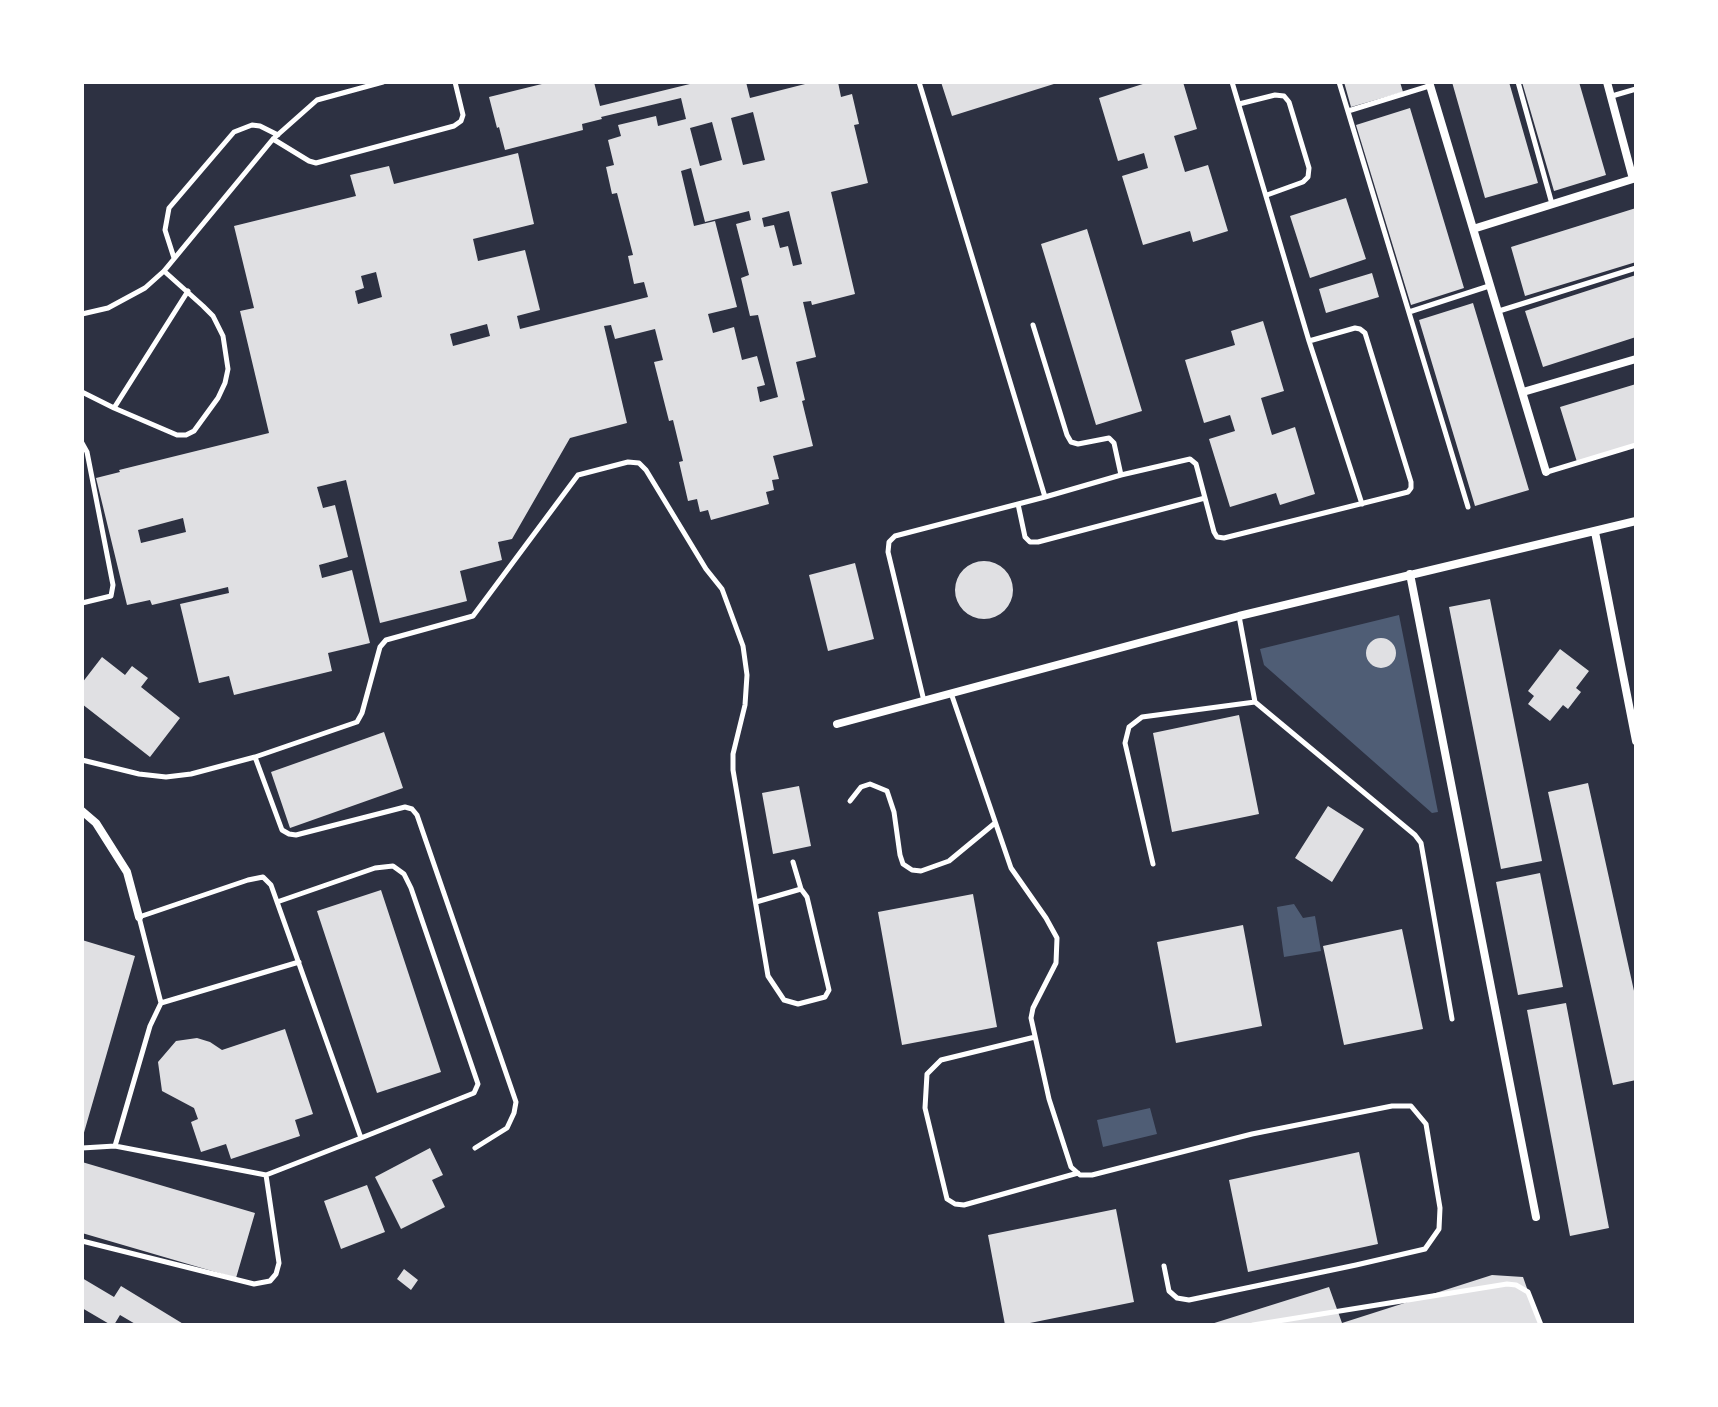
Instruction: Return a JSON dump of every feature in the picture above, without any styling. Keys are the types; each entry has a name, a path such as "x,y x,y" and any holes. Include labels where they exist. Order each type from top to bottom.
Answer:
{"street":[{"path":"1473,229 1635,179 1607,82"},
{"path":"1430,84 1546,472"},
{"path":"1523,392 1636,359"},
{"path":"837,724 1239,616 1636,521"},
{"path":"1595,532 1636,741"},
{"path":"1410,574 1536,1217"},
{"path":"82,811 96,823 127,872 139,917"}],"lane":[{"path":"82,314 108,308 145,288 164,271 276,137 317,100 383,82"},
{"path":"174,259 165,230 169,208 234,132 252,125 260,126 316,163 454,126 463,115 455,82"},
{"path":"919,82 1045,497"},
{"path":"1232,82 1309,341 1362,504"},
{"path":"1339,82 1468,507"},
{"path":"1518,82 1553,205"},
{"path":"1348,111 1430,84"},
{"path":"1611,96 1636,89"},
{"path":"1239,104 1275,95 1284,96 1289,102 1309,168 1308,177 1303,182 1267,195"},
{"path":"1498,311 1636,268"},
{"path":"82,392 177,435 194,431 218,398 228,369 223,336 213,316 164,271"},
{"path":"1409,312 1490,286"},
{"path":"114,408 188,291"},
{"path":"1033,325 1071,442 1078,444 1109,438 1114,443 1121,475"},
{"path":"924,701 888,552 889,542 895,536 1190,459 1196,464 1217,537 1224,538 1408,492 1411,482 1365,333 1355,328 1309,341"},
{"path":"82,443 87,452 113,585 111,596 82,603"},
{"path":"1546,472 1636,445"},
{"path":"82,760 139,774 166,777 191,774 255,757 357,722 380,647 386,640 473,616 578,475 628,462 639,463 722,589 743,646 747,675 745,705 733,754 733,770 768,976 784,1000 798,1004 825,997 829,990 807,897 801,889 793,862"},
{"path":"1018,504 1025,537 1030,542 1038,542 1205,498"},
{"path":"1239,616 1255,702 1421,843 1452,1019"},
{"path":"951,693 1011,868 1057,938 1056,963 1031,1018 1054,1113 1071,1167 1078,1173"},
{"path":"1153,864 1125,743 1129,727 1142,717 1255,702"},
{"path":"255,757 282,830 289,834 296,835 405,807 417,815 516,1102 507,1128 475,1148"},
{"path":"850,801 861,787 870,784 887,791 894,812 900,855 903,864 912,870 921,871 949,861 996,823"},
{"path":"82,1148 115,1146 266,1175 474,1093 478,1084 404,874 393,866 375,868 277,902"},
{"path":"115,1146 150,1026 161,1003 139,917 263,877 271,885 361,1138"},
{"path":"756,902 801,889"},
{"path":"161,1003 299,962"},
{"path":"1035,1037 941,1060 927,1074 925,1108 947,1199 955,1204 964,1205 1078,1173 1092,1175 1252,1134 1392,1106 1411,1106 1426,1124 1440,1208 1439,1229 1425,1249 1189,1300 1177,1298 1169,1291 1164,1266"},
{"path":"82,1241 254,1284 270,1281 279,1263 266,1175"},
{"path":"1253,1325 1507,1284 1528,1292 1541,1325"}],"water":[{"path":"1399,615 1438,812 1432,813 1264,665 1260,649"},
{"path":"1294,904 1303,918 1315,916 1321,951 1284,957 1277,907"},
{"path":"1150,1108 1157,1134 1103,1147 1097,1120"}],"building":[{"path":"550,82 594,82 600,106 698,82 746,82 750,98 813,82 838,82 841,97 852,94 859,124 854,125 868,183 831,192 855,294 812,305 811,301 803,302 816,357 796,362 813,446 773,456 779,479 772,480 774,490 766,492 769,504 711,520 708,510 700,512 697,499 688,501 673,420 669,421 654,362 663,360 655,329 615,339 611,325 604,326 627,423 570,438 512,539 498,542 502,560 460,571 467,601 380,623 346,480 317,487 323,508 335,505 348,557 319,565 322,578 352,570 370,643 328,653 332,671 234,695 229,676 199,683 180,604 229,593 228,587 152,605 150,600 127,605 96,478 269,433 240,311 254,308 234,226 356,196 350,175 389,166 394,184 518,153 534,224 473,239 478,261 525,250 540,310 517,316 520,329 648,297 644,282 634,284 628,256 633,255 617,193 612,194 606,167 614,165 608,140 621,136 618,125 656,116 658,126 686,119 681,98 601,117 582,124 583,130 505,150 489,97","holes":["753,112 765,160 743,165 731,118","712,122 722,160 700,166 690,128","691,168 705,222 749,211 751,220 736,224 749,275 741,278 750,316 758,315 778,397 760,402 757,387 765,385 757,356 742,360 734,327 713,333 708,314 737,307 715,221 694,226 681,171","789,211 802,264 793,266 788,246 780,248 774,225 764,227 762,218","376,272 382,297 358,304 355,291 364,288 361,276","487,324 490,336 453,346 450,334","183,518 186,532 141,543 138,530"]},
{"path":"941,82 1057,82 1057,83 952,116"},
{"path":"1149,82 1183,82 1197,129 1174,136 1185,172 1208,165 1228,231 1193,242 1190,231 1143,245 1122,176 1148,168 1144,153 1118,161 1099,98"},
{"path":"1344,82 1400,82 1403,92 1351,107"},
{"path":"1452,82 1509,82 1538,183 1485,198"},
{"path":"1522,82 1579,82 1606,175 1554,191"},
{"path":"1410,108 1464,288 1411,305 1356,125"},
{"path":"1346,198 1366,259 1310,278 1290,216"},
{"path":"1636,208 1636,262 1525,296 1511,247"},
{"path":"1087,229 1142,411 1096,425 1041,244"},
{"path":"1372,273 1379,297 1326,313 1319,289"},
{"path":"1636,275 1636,337 1543,367 1525,311"},
{"path":"1473,303 1529,490 1475,506 1419,320"},
{"path":"1263,321 1284,391 1261,398 1272,435 1295,427 1315,494 1280,505 1276,493 1230,507 1209,439 1235,431 1230,415 1204,423 1185,360 1235,345 1231,331"},
{"path":"1636,384 1636,444 1577,462 1560,407"},
{"path":"984,561 1005,569 1013,590 1005,611 984,619 963,611 955,590 963,569"},
{"path":"855,563 874,639 828,651 809,575"},
{"path":"1490,599 1542,861 1501,869 1449,607"},
{"path":"1381,638 1392,642 1396,653 1392,664 1381,668 1370,664 1366,653 1370,642"},
{"path":"1560,649 1589,671 1576,688 1581,692 1568,709 1563,705 1550,721 1528,704 1534,696 1528,691"},
{"path":"102,657 125,675 132,666 148,678 141,687 180,718 150,757 82,704 82,683"},
{"path":"1239,715 1259,814 1172,832 1153,733"},
{"path":"384,732 403,788 290,828 271,772"},
{"path":"1588,783 1636,1000 1636,1080 1613,1085 1548,792"},
{"path":"799,786 811,846 773,854 762,793"},
{"path":"1328,806 1364,829 1332,882 1295,858"},
{"path":"1540,873 1563,987 1518,995 1496,882"},
{"path":"381,890 441,1072 377,1093 317,911"},
{"path":"973,894 997,1027 902,1045 878,912"},
{"path":"1243,925 1262,1026 1176,1043 1157,942"},
{"path":"1402,929 1423,1029 1344,1045 1323,946"},
{"path":"82,940 135,956 83,1136 82,1136"},
{"path":"1566,1003 1609,1228 1570,1236 1527,1010"},
{"path":"285,1029 313,1114 295,1120 300,1136 231,1159 226,1144 201,1152 191,1122 198,1119 194,1108 162,1091 158,1062 176,1041 197,1038 222,1050"},
{"path":"430,1148 443,1175 432,1180 445,1207 401,1229 375,1177"},
{"path":"1359,1152 1378,1244 1248,1272 1229,1180"},
{"path":"82,1162 255,1213 236,1278 82,1233"},
{"path":"367,1185 385,1232 341,1249 324,1201"},
{"path":"1116,1209 1134,1302 1020,1325 1005,1325 988,1235"},
{"path":"404,1269 418,1280 411,1290 397,1279"},
{"path":"1492,1275 1523,1277 1540,1325 1208,1325 1329,1287 1342,1323"},
{"path":"82,1278 114,1297 121,1286 185,1325 137,1325 120,1315 111,1325 82,1308"}]}
